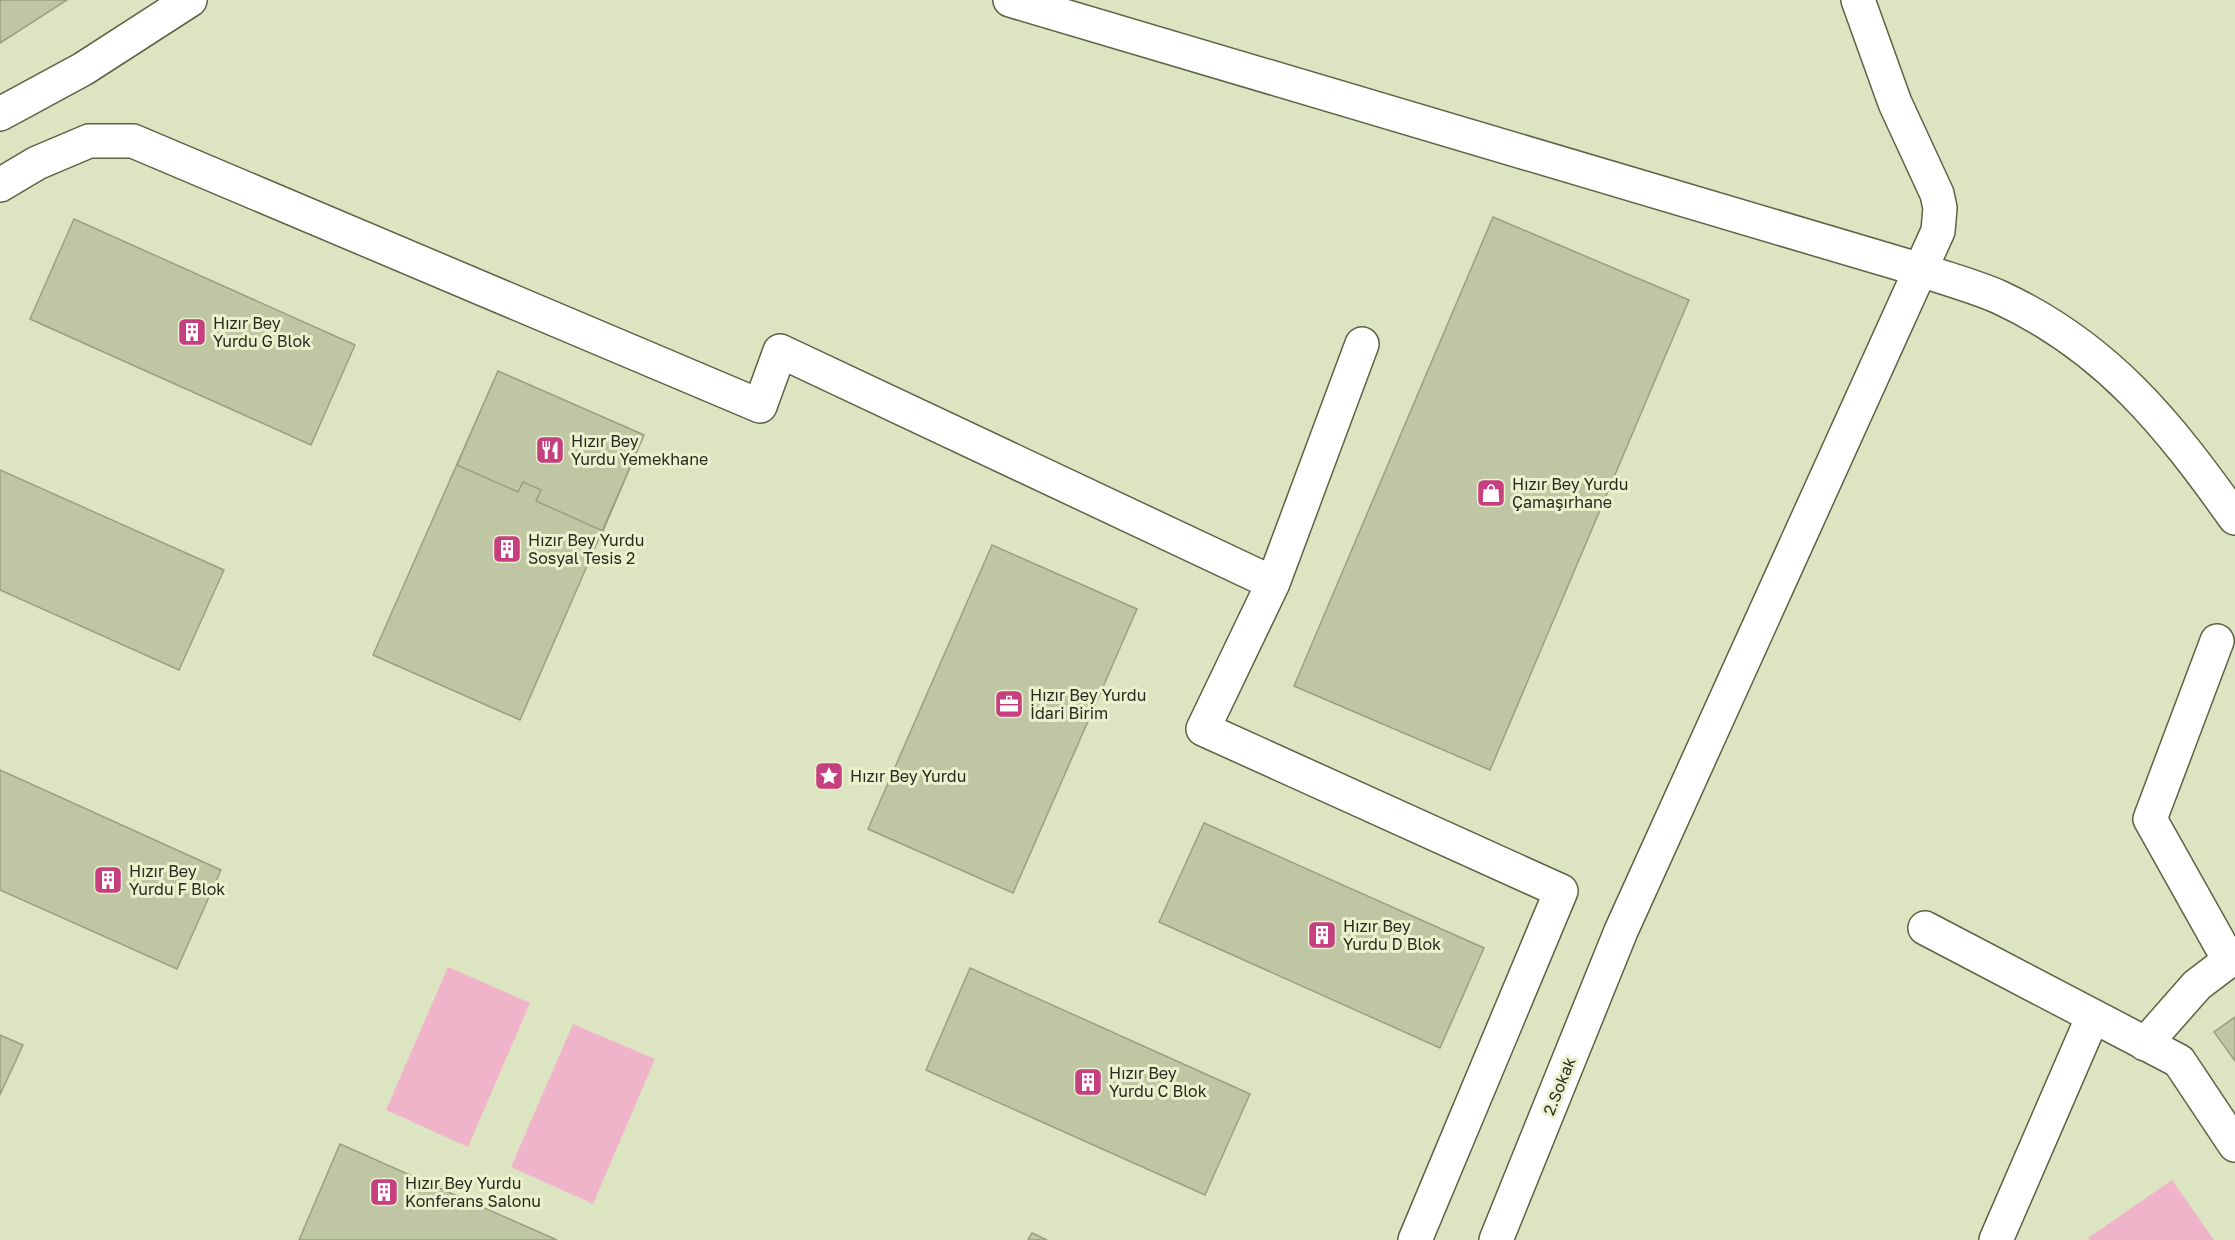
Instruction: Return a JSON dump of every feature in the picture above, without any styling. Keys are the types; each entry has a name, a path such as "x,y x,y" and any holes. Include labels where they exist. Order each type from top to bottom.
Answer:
{"street":[{"path":"0,114 83,69 190,0"},
{"path":"1010,0 1921,270 1999,297 2072,339 2135,390 2185,448 2235,518"},
{"name":"2.Sokak","path":"1497,1240 1621,931 1938,231 1940,208 1937,194 1895,103 1858,0"},
{"path":"0,185 37,163 89,141 133,141 760,406 780,351 1273,583"},
{"path":"1362,344 1273,583 1203,729 1560,891 1415,1240"},
{"path":"2145,1044 2197,985 2232,958 2150,819 2217,641"},
{"path":"1925,928 2179,1061 2235,1145"},
{"path":"1996,1240 2093,1016"}],"shaded area":[{"path":"448,967 530,1003 468,1147 386,1110"},
{"path":"573,1024 655,1059 593,1204 511,1167"},
{"path":"2172,1180 2214,1240 2090,1240 2088,1238"}],"building":[{"path":"0,0 67,0 0,43"},
{"name":"Hızır Bey Yurdu Çamaşırhane","path":"1493,217 1689,300 1490,770 1294,686"},
{"name":"Hızır Bey Yurdu G Blok","path":"74,219 355,345 311,445 30,319"},
{"name":"Hızır Bey Yurdu Sosyal Tesis 2","path":"498,371 644,435 520,720 373,655"},
{"name":"Hızır Bey Yurdu Yemekhane","path":"498,371 644,435 603,531 536,501 541,490 523,482 518,492 457,465"},
{"path":"0,470 224,570 179,670 0,590"},
{"name":"Hızır Bey Yurdu İdari Birim","path":"992,545 1137,609 1013,893 868,829"},
{"name":"Hızır Bey Yurdu F Blok","path":"0,770 221,870 177,969 0,890"},
{"name":"Hızır Bey Yurdu D Blok","path":"1204,823 1484,948 1440,1048 1159,922"},
{"name":"Hızır Bey Yurdu C Blok","path":"970,968 1250,1094 1205,1195 926,1070"},
{"path":"2235,1017 2235,1061 2214,1032"},
{"path":"0,1035 23,1045 0,1095"},
{"name":"Hızır Bey Yurdu Konferans Salonu","path":"340,1144 557,1240 299,1240"},
{"path":"1032,1233 1047,1240 1028,1240"}],"place":[{"name":"Hızır Bey Yurdu G Blok","path":"192,332"},
{"name":"Hızır Bey Yurdu Yemekhane","path":"550,450"},
{"name":"Hızır Bey Yurdu Çamaşırhane","path":"1491,493"},
{"name":"Hızır Bey Yurdu Sosyal Tesis 2","path":"507,549"},
{"name":"Hızır Bey Yurdu İdari Birim","path":"1009,704"},
{"name":"Hızır Bey Yurdu","path":"829,776"},
{"name":"Hızır Bey Yurdu F Blok","path":"108,880"},
{"name":"Hızır Bey Yurdu D Blok","path":"1322,935"},
{"name":"Hızır Bey Yurdu C Blok","path":"1088,1082"},
{"name":"Hızır Bey Yurdu Konferans Salonu","path":"384,1192"}]}
